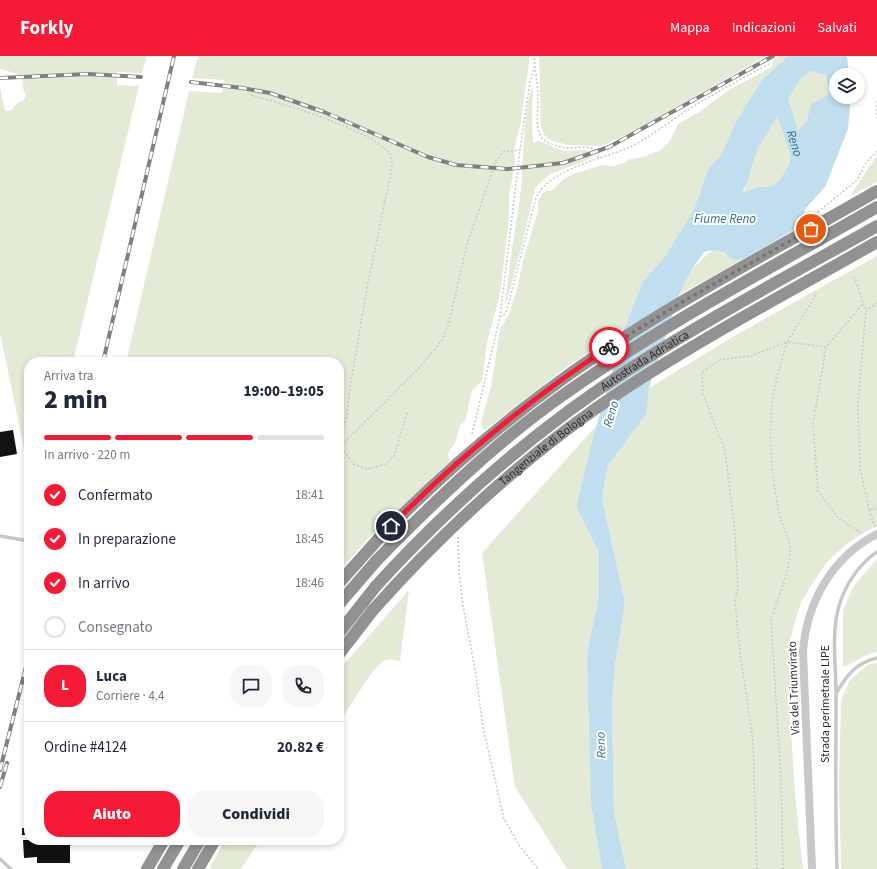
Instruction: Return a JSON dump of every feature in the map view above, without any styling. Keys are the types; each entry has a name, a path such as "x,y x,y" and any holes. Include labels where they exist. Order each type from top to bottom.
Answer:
{"highway":[{"path":"344,577 411,505 473,449 561,380 660,316 877,192"},
{"name":"Autostrada Adriatica","path":"344,598 376,560 468,471 516,430 561,397 636,346 877,207"},
{"name":"Autostrada Adriatica","path":"344,627 376,586 405,554 476,486 552,424 631,368 877,226"},
{"name":"Tangenziale di Bologna","path":"344,648 373,610 406,573 472,508 513,472 585,417 666,363 877,242"},
{"path":"147,869 161,845"},
{"path":"162,869 177,845"},
{"path":"183,869 197,845"},
{"path":"198,869 212,845"}],"street":[{"name":"Via del Triumvirato","path":"812,869 803,651 804,636 812,605 826,579 846,556 877,532"}],"lane":[{"path":"0,536 24,540"},
{"name":"Strada perimetrale LIPE","path":"838,869 835,799 835,640 839,604 855,574 877,552"},
{"path":"836,693 845,677 853,670 863,663 877,658"},
{"path":"0,859 11,869"}],"path":[{"path":"534,56 538,98 537,123 542,138 552,145 560,147 593,149 598,153 598,158"},
{"path":"500,317 506,313 535,201 539,192 555,177 598,158 636,144 706,99 769,64"},
{"path":"472,434 500,317 520,150 530,82 535,66"},
{"path":"251,95 290,106 346,128 387,150 392,160 368,283 350,387 347,415 344,425"},
{"path":"877,101 877,118"},
{"path":"344,443 420,368 438,346 449,323 467,244 496,161 503,152 520,150"},
{"path":"816,213 856,180 866,163 877,151"},
{"path":"854,277 866,311 858,403 860,468 869,510 877,532"},
{"path":"783,869 781,778 772,620 778,597 784,586 790,547 778,510 772,456 771,416 776,380 787,342 817,293"},
{"path":"866,311 877,303"},
{"path":"864,304 826,347 813,424 818,491 838,518 869,538"},
{"path":"757,869 753,741 739,645 735,601 738,588 734,521 725,451 703,394 702,372 720,360 751,356 787,342 826,347"},
{"path":"344,452 354,464 367,469 385,464 394,456 407,414"},
{"path":"869,510 877,508"},
{"path":"458,537 459,572 463,606 474,662 483,727 504,819 519,845 538,869"}],"green space":[{"path":"0,56 147,56 142,73 117,72 117,85 139,86 74,357 24,357 24,449 0,333 0,87 5,111 10,111 19,102 24,100 26,96 22,86 23,81 15,73 0,69"},
{"path":"198,56 530,56 520,126 514,150 515,165 509,194 509,219 500,294 487,342 482,381 472,391 465,421 460,425 456,441 448,454 450,461 367,540 344,565 344,357 127,357 189,91 222,93 224,80 192,78"},
{"path":"539,56 766,56 638,129 602,146 568,145 552,141 545,136 541,126"},
{"path":"779,56 788,56 761,81 735,123 722,154 709,167 694,209 666,255 642,283 624,329 568,366 485,430 482,428 481,421 491,387 500,329 508,316 517,290 523,261 538,211 538,201 542,194 546,191 551,191 564,179 573,174 602,165 613,166 624,163 630,159 643,157 661,150 671,139 678,124 701,111 727,91 772,67 774,59"},
{"path":"810,71 826,75 829,94 811,104 807,119 795,136 789,165 780,179 773,186 758,187 744,192 757,150 800,80"},
{"path":"533,86 533,143 539,141 567,151 585,150 594,156 585,161 550,174 535,188 523,241 505,304 521,189 526,119 530,94"},
{"path":"877,155 877,182 850,196"},
{"path":"712,250 743,259 679,295 692,269"},
{"path":"877,256 877,526 844,546 826,563 801,602 789,643 790,716 796,805 803,869 626,869 614,812 612,703 615,665 625,603 602,498 608,465 645,414 649,388 734,336"},
{"path":"597,425 576,507 599,552 599,596 588,648 587,660 591,805 602,869 567,869 515,787 482,553"},
{"path":"877,559 877,652 843,667 843,610 853,587"},
{"path":"409,590 400,661 386,660 377,666 344,715 344,664"},
{"path":"877,663 877,869 841,869 839,783 841,700 850,680 869,664"},
{"path":"222,845 257,845 241,869 209,869"}],"water":[{"name":"Fiume Reno","path":"788,56 847,56 848,68 829,68 829,94 829,104 850,104 848,129 825,187 805,209 799,227 743,259 734,260 725,253 712,250 704,252 692,269 679,295 649,388 646,414 608,465 602,498 625,603 615,665 612,703 614,812 626,869 602,869 591,805 587,660 588,648 599,596 599,552 576,507 593,438 624,329 642,283 666,255 694,209 709,167 722,154 735,123 761,81","holes":["810,71 826,75 829,94 811,104 807,119 795,136 789,165 780,179 773,186 758,187 744,192 743,190 747,183 757,150 800,80"]}],"building":[{"path":"13,430 17,454 0,457 0,432"},
{"path":"22,828 24,828 24,835 22,835"},
{"path":"23,840 24,845 70,845 70,863 37,863 37,857 24,858"}],"waterway":[{"name":"Reno","path":"777,89 800,161"}],"railway":[{"path":"104,357 174,56"},
{"path":"191,82 270,93 324,112 428,157 456,165 508,169 563,163 609,147 773,56"},
{"path":"0,78 88,74 141,77"},
{"path":"0,770 24,675"},
{"path":"0,787 7,763"}],"way so far":[{"path":"609,347 684,301 811,229"}],"route":[{"path":"391,526 411,505 484,440 522,409 609,347"}]}
